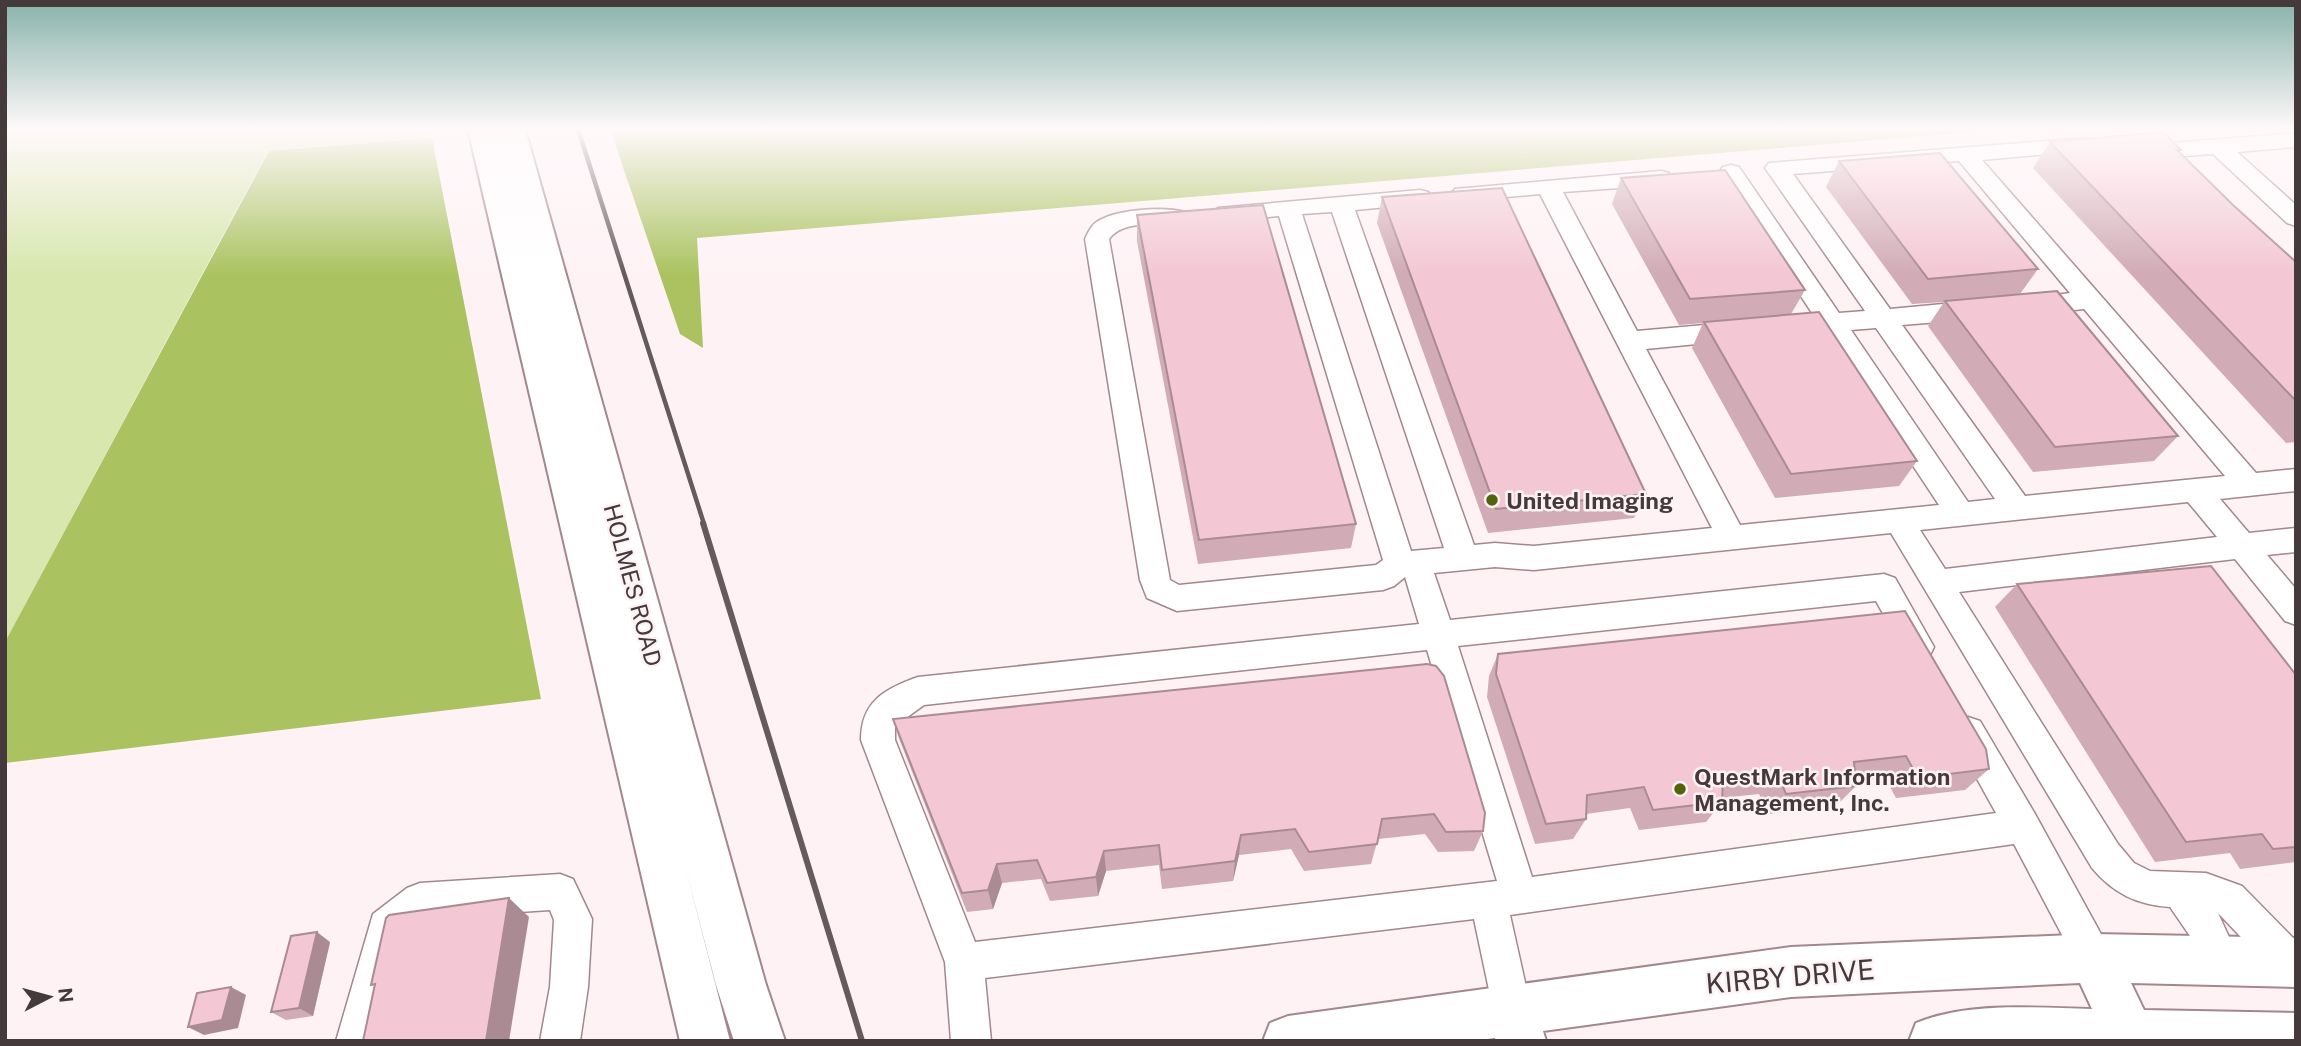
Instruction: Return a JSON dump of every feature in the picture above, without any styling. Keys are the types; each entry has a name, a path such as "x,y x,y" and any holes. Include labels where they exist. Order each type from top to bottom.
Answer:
{"main road":[{"name":"HOLMES ROAD","path":"494,178 705,1041"},
{"name":"HOLMES ROAD","path":"523,178 741,985 760,1041"},
{"name":"KIRBY DRIVE","path":"1288,1041 1516,1025 1791,972 2094,958 2293,963"},
{"path":"2094,958 2130,1036"},
{"path":"1934,1041 1999,1033 2296,1038"}],"lane":[{"path":"1655,178 1109,224 1099,233 1097,239 1158,589 1165,595 1177,598 1383,577 1408,563 1495,555 1534,558 2296,480"},
{"path":"1722,178 1831,323 1961,515"},
{"path":"1784,178 2018,509"},
{"path":"1985,178 2249,485"},
{"path":"2252,178 2296,218"},
{"path":"1548,186 1732,538"},
{"path":"1340,204 1463,558"},
{"path":"1287,208 1408,563 1438,637 1504,897 1516,1025"},
{"path":"1629,341 2090,300"},
{"path":"2196,491 2296,612"},
{"path":"1899,521 2105,856 2121,875 2147,888 2181,892 2206,891 2229,899 2293,963"},
{"path":"1937,582 2296,540"},
{"path":"971,1041 964,962 878,740 878,720 918,691 1884,587 1932,671"},
{"path":"1953,706 2023,826 2094,958"},
{"path":"964,962 1504,897 2023,826"},
{"path":"356,1041 386,926 420,901 560,892 573,919 569,987 560,1041"},
{"path":"2181,892 2203,923 2221,961"}],"green space":[{"path":"5,178 254,178 5,642"},
{"path":"255,178 440,178 541,699 5,763 5,642"},
{"path":"627,178 1421,178 697,238 703,348 680,334"}],"building":[{"path":"1621,178 1730,178 1805,290 1690,299"},
{"path":"1852,178 1961,178 2038,269 1928,279"},
{"path":"2084,178 2205,178 2296,262 2296,401"},
{"path":"1502,188 1646,494 1496,509 1382,197"},
{"path":"1263,205 1356,524 1199,540 1137,215"},
{"path":"2057,291 2178,436 2055,447 1945,301"},
{"path":"1819,312 1917,461 1791,474 1704,322"},
{"path":"2211,566 2296,675 2296,847 2273,849 2262,834 2186,842 2017,584"},
{"path":"1905,611 1986,749 1989,769 1918,778 1906,756 1854,762 1856,786 1786,794 1777,773 1723,780 1722,802 1653,810 1644,787 1587,795 1586,819 1546,824 1496,674 1498,654"},
{"path":"1427,664 1436,666 1444,676 1485,813 1483,831 1446,832 1434,814 1382,819 1377,844 1309,852 1295,829 1241,835 1235,861 1162,870 1159,845 1104,851 1096,877 1047,883 1037,860 997,864 988,890 962,893 893,719"},
{"path":"509,898 486,1041 363,1041 375,984 371,985 386,918 389,915"},
{"path":"317,932 299,1008 271,1012 291,936"},
{"path":"231,987 222,1020 188,1027 197,993"}],"railway":[{"path":"594,178 704,524"},
{"path":"703,523 862,1041"}],"place":[{"name":"United Imaging","path":"1492,500"},
{"name":"QuestMark Information Management, Inc.","path":"1680,789"}]}
